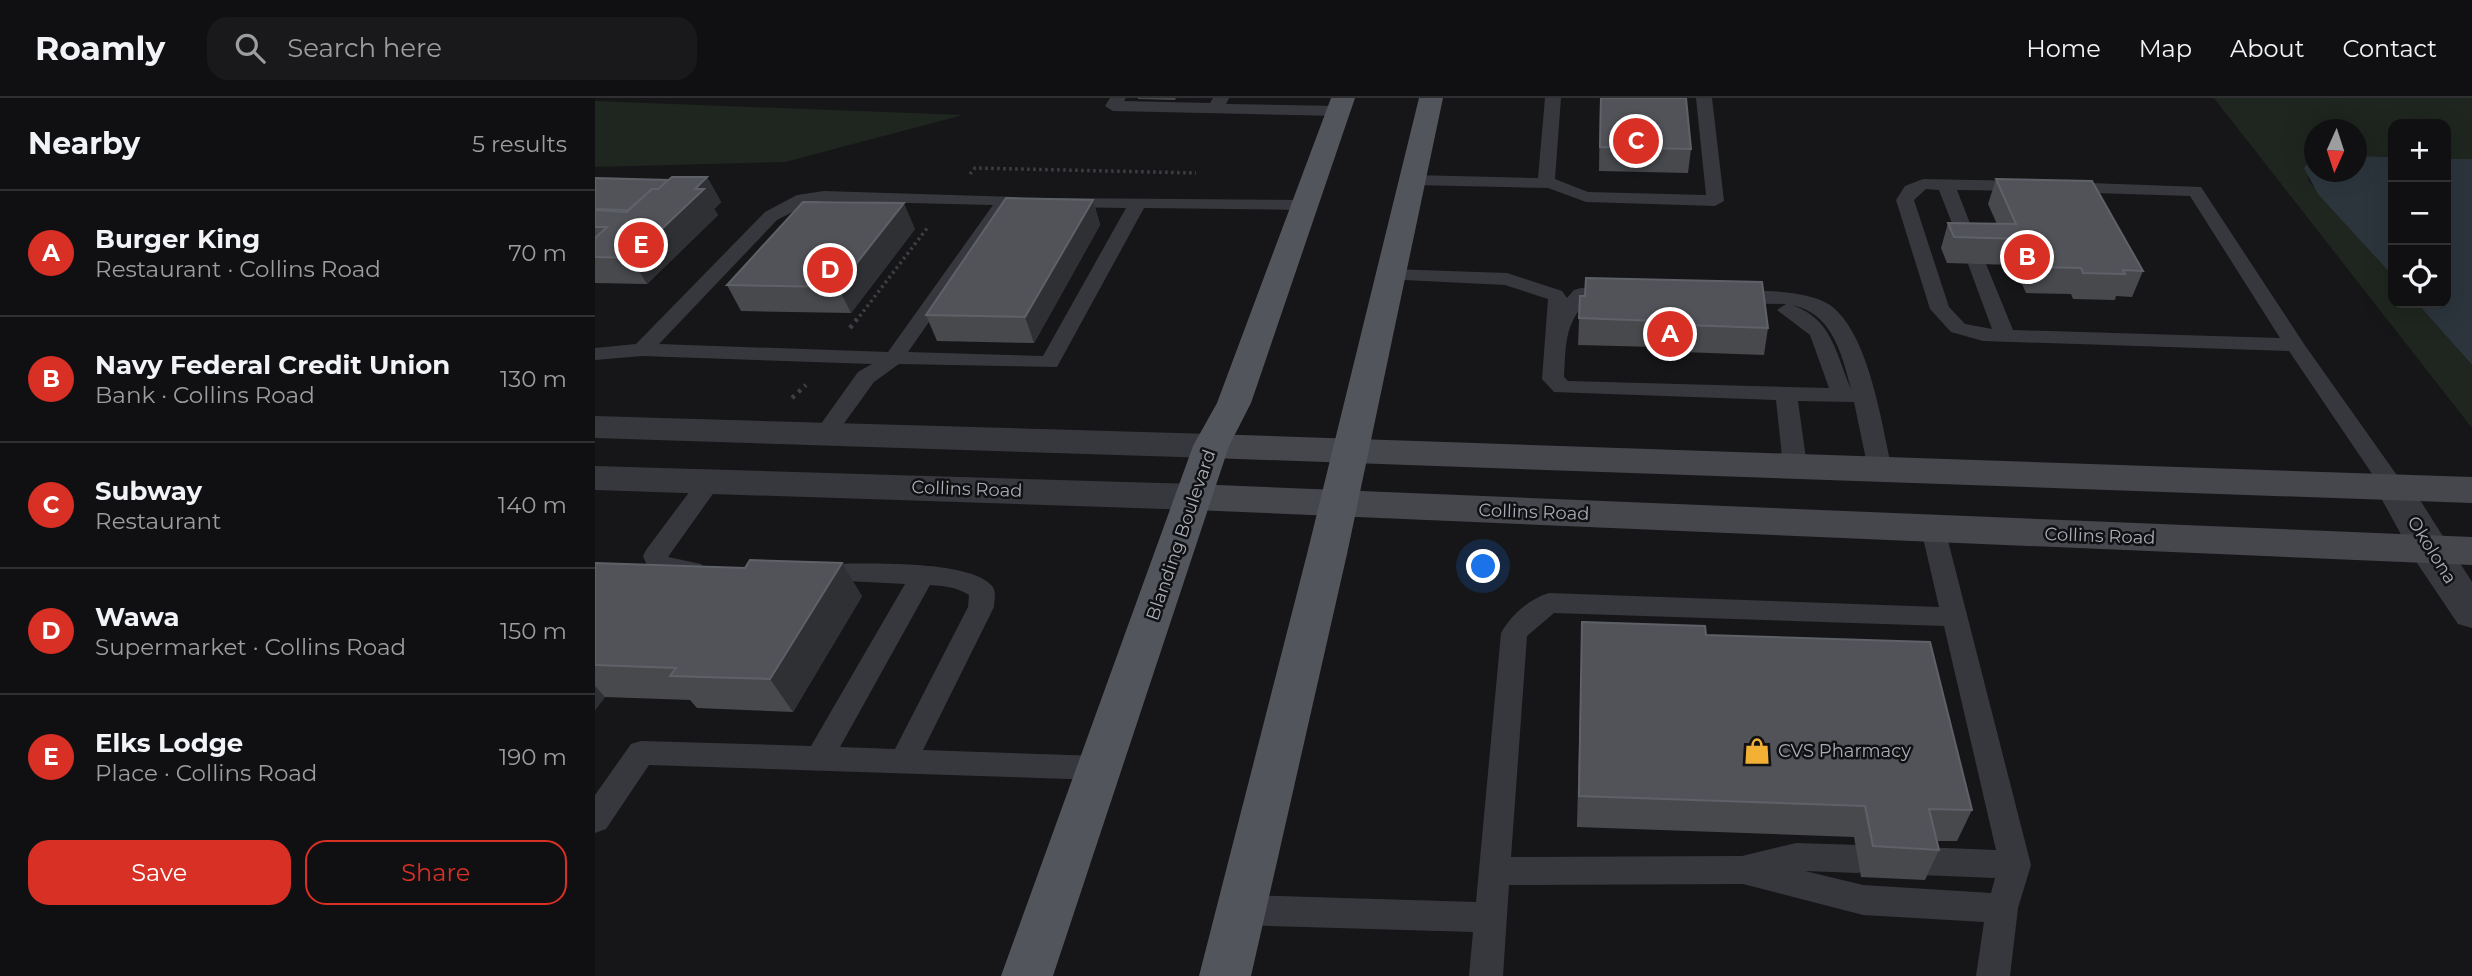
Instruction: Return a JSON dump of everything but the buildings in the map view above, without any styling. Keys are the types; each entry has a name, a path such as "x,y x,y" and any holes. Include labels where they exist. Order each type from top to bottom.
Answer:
{"main road":[{"path":"1225,976 1351,451 1431,98"},
{"name":"Blanding Boulevard","path":"1027,976 1211,446 1234,403 1341,104"},
{"path":"1211,446 2472,490"},
{"name":"Collins Road","path":"1193,497 2472,551"}],"street":[{"path":"595,427 1211,446"},
{"name":"Collins Road","path":"595,478 1193,497"},
{"name":"Okolona","path":"2393,487 2429,550 2472,613"}],"lane":[{"path":"1118,98 1113,106 1341,104"},
{"path":"1546,183 1553,98"},
{"path":"1412,180 1546,183 1585,197 1716,201 1704,98"},
{"path":"1946,184 2005,336"},
{"path":"2295,345 2005,336 1965,331 1950,322 1940,309 1905,200 1916,186 1946,184 2195,191 2295,345 2393,487"},
{"path":"642,350 771,216 785,206 824,196 1305,205"},
{"path":"824,435 866,377 893,359 1005,200"},
{"path":"595,354 642,350 1050,363 1138,203"},
{"path":"1391,275 1519,281 1581,298 1638,298"},
{"path":"1519,281 1557,298 1553,379 1562,387 1863,396"},
{"path":"1556,329 1581,298"},
{"path":"1841,395 1830,358 1811,321 1781,308 1711,301 1786,299 1825,310 1840,330 1863,396 1880,469"},
{"path":"1786,394 1795,466"},
{"path":"710,481 666,540 656,560 658,564 678,569 719,570"},
{"path":"1933,528 2015,865 2002,908 1993,976"},
{"path":"787,572 953,577 969,582 982,591 981,607 903,762"},
{"path":"819,759 923,575"},
{"path":"1486,976 1514,633 1524,621 1549,603 1954,617"},
{"path":"595,820 641,753 1100,768"},
{"path":"1494,871 1742,870 1796,858 1858,859"},
{"path":"1920,861 2015,865"},
{"path":"1742,870 1863,900 2002,908"},
{"path":"1241,909 1491,917"}],"shaded area":[{"path":"2214,98 2472,98 2472,159 2451,159 2451,119 2388,119 2388,157 2367,156 2367,119 2304,119 2304,182 2310,182 2388,270 2388,308 2421,308 2472,365 2472,428"},
{"path":"595,101 963,115 785,162 595,167"},
{"path":"2367,156 2388,157 2388,271 2318,194 2312,182 2367,182"},
{"path":"2451,159 2472,159 2472,365 2421,308 2451,308"}],"place":[{"name":"Subway","path":"1636,141"},
{"name":"Elks Lodge","path":"641,245"},
{"name":"Navy Federal Credit Union","path":"2027,257"},
{"name":"Wawa","path":"830,270"},
{"name":"Burger King","path":"1670,334"},
{"name":"CVS Pharmacy","path":"1757,751"}]}
